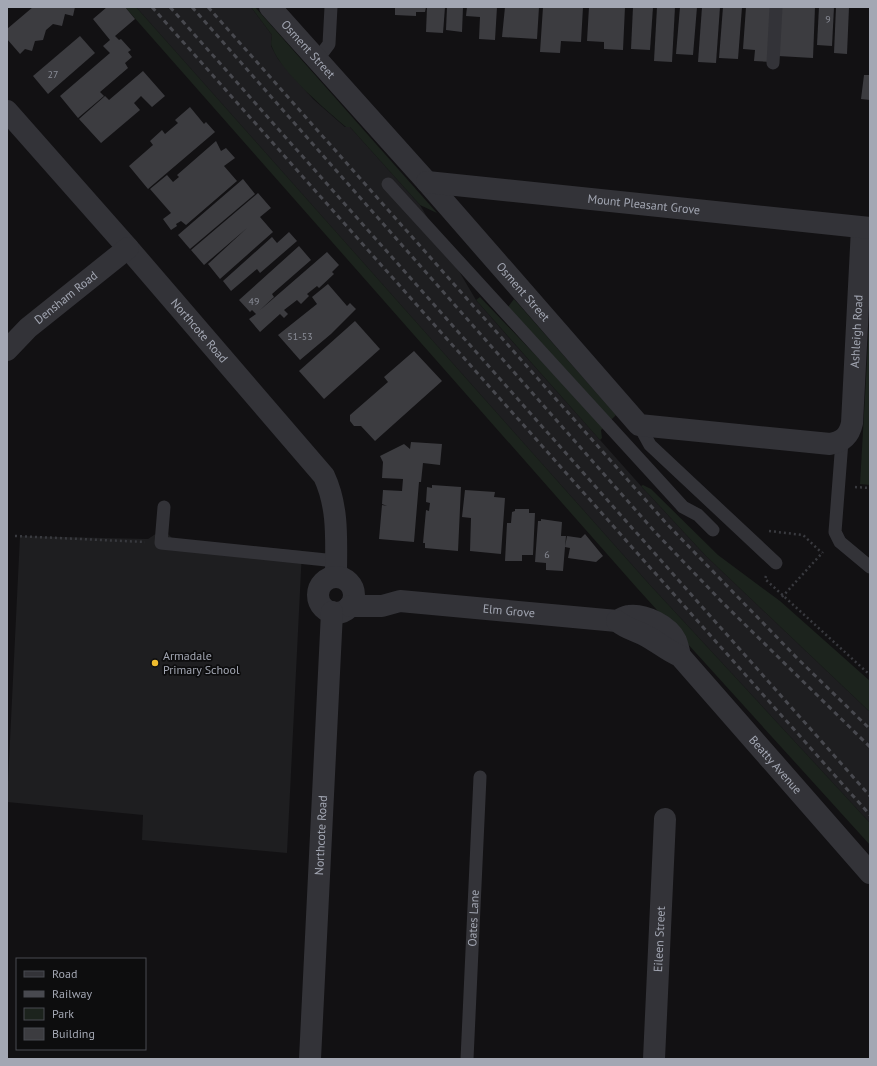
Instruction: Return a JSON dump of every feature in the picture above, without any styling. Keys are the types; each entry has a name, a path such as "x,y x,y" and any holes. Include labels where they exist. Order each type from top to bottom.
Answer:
{"street":[{"name":"Osment Street","path":"270,7 427,182 639,425"},
{"name":"Northcote Road","path":"7,111 128,248 324,476 329,488 334,507 342,589 310,1059"},
{"name":"Mount Pleasant Grove","path":"427,182 866,228"},
{"name":"Ashleigh Road","path":"842,441 849,432 852,423 866,228"},
{"name":"Densham Road","path":"7,350 28,328 128,248"},
{"path":"639,425 830,444 842,441"},
{"name":"Elm Grove","path":"342,589 382,593 400,602 617,621 628,629 654,630"},
{"name":"Beatty Avenue","path":"654,630 670,632 676,641 680,656 870,873"},
{"name":"Eileen Street","path":"654,1059 665,820"}],"lane":[{"path":"317,60 329,44 331,7"},
{"path":"773,63 776,7"},
{"path":"388,184 683,507 698,515 713,530"},
{"path":"639,425 650,445 776,563"},
{"path":"842,441 835,524 837,537 845,547 864,556 870,567"},
{"path":"698,515 710,501"},
{"path":"164,507 161,543 342,589"},
{"name":"Oates Lane","path":"467,1059 480,777"}],"path":[{"path":"764,531 803,535 822,553"},
{"path":"15,536 161,543"},
{"path":"782,597 837,537"},
{"path":"776,563 765,579 782,597 870,675"}],"shaded area":[{"path":"136,7 251,7 272,35 271,46 278,59 313,99 345,127 350,127 420,205 476,300 641,486 706,556 870,712 870,823 649,584"},
{"name":"Armadale Primary School","path":"157,533 167,533 173,539 302,551 287,853 142,840 143,815 7,802 20,536 148,539"}],"green space":[{"path":"125,7 136,7 649,584 870,823 870,845 637,588"},
{"path":"251,7 255,7 437,213 420,205 350,127 346,127 304,90 284,68 271,46 272,35"},
{"path":"480,297 604,427 601,430 602,438 600,440 476,300"},
{"path":"514,299 616,415 611,420 508,307"},
{"path":"870,308 870,485 860,484"},
{"path":"643,485 651,489 718,555 780,601 870,681 870,712 706,556 641,486"}],"building":[{"path":"33,7 75,7 73,16 65,14 62,26 53,24 46,30 43,40 35,41 32,51 25,49 20,54 7,39 7,29"},
{"path":"107,7 125,7 135,19 115,36 119,40 121,39 131,50 128,52 132,57 125,63 128,68 100,92 104,96 78,118 60,96 110,53 103,46 110,40 93,19"},
{"path":"395,7 426,7 425,12 416,12 416,16 395,15"},
{"path":"427,7 445,7 443,33 426,32"},
{"path":"447,7 463,7 462,32 446,30"},
{"path":"467,7 497,7 495,40 479,39 480,17 466,16"},
{"path":"505,7 539,7 537,39 502,37"},
{"path":"543,7 583,7 581,42 561,41 560,53 540,52"},
{"path":"589,7 625,7 623,50 604,49 604,42 587,41"},
{"path":"633,7 653,7 650,50 631,49"},
{"path":"657,7 675,7 672,62 654,61"},
{"path":"680,7 697,7 693,55 676,54"},
{"path":"702,7 720,7 716,63 698,62"},
{"path":"723,7 742,7 738,59 719,58"},
{"path":"746,7 775,7 771,62 754,61 755,50 743,49"},
{"path":"780,7 815,7 813,58 778,56"},
{"path":"819,7 834,7 832,46 817,45"},
{"path":"836,7 849,7 847,54 834,53"},
{"path":"80,36 95,53 48,94 33,76"},
{"path":"143,71 165,96 152,107 141,96 134,103 140,110 101,143 79,119 105,96 109,100"},
{"path":"864,75 870,75 870,100 861,99"},
{"path":"190,107 204,124 206,122 215,132 148,189 129,166 153,145 150,141 162,130 165,134 178,123 175,120"},
{"path":"216,141 221,151 226,148 235,158 224,166 237,181 186,225 181,221 171,230 163,219 171,213 150,189 167,175 173,182 179,177 177,175"},
{"path":"243,179 255,194 190,249 178,235"},
{"path":"258,193 271,208 260,217 273,232 220,279 208,264 247,228 204,265 191,250"},
{"path":"289,232 297,241 260,273 257,269 231,291 223,281 272,237 277,243"},
{"path":"299,246 311,260 272,294 274,297 259,311 327,252 339,265 332,272 334,274 319,288 317,286 307,294 309,296 301,304 297,300 284,310 288,314 284,318 280,314 260,332 249,319 256,314 252,310 250,312 239,300"},
{"path":"328,284 347,306 350,303 356,309 331,334 300,360 278,335 317,304 312,297"},
{"path":"355,321 380,349 324,399 299,371"},
{"path":"414,351 442,381 375,441 361,426 354,426 350,421 350,415 388,382 384,377"},
{"path":"411,442 442,444 440,465 423,463 421,482 419,482 414,542 379,539 382,505 387,506 382,504 383,490 402,491 403,479 382,478 383,462 380,456 404,444 410,449"},
{"path":"432,485 461,487 458,551 425,548 425,543 423,543 426,510 429,511 430,503 426,502 427,487 432,488"},
{"path":"465,490 495,492 494,497 505,498 501,554 470,551 471,518 462,517"},
{"path":"515,509 529,509 529,513 535,513 533,555 522,555 522,561 505,561 507,523 511,523 512,512 515,511"},
{"path":"541,519 562,522 561,536 566,536 563,571 546,570 546,563 535,562 538,521 541,521"},
{"path":"585,534 603,556 596,562 568,558 570,548 565,547 567,536 581,538"}],"railway":[{"path":"152,7 870,815"},
{"path":"170,7 870,796"},
{"path":"192,7 655,532 722,602 870,747"},
{"path":"208,7 666,523 798,659 870,729"}],"place":[{"name":"Armadale Primary School","path":"155,663"}]}
